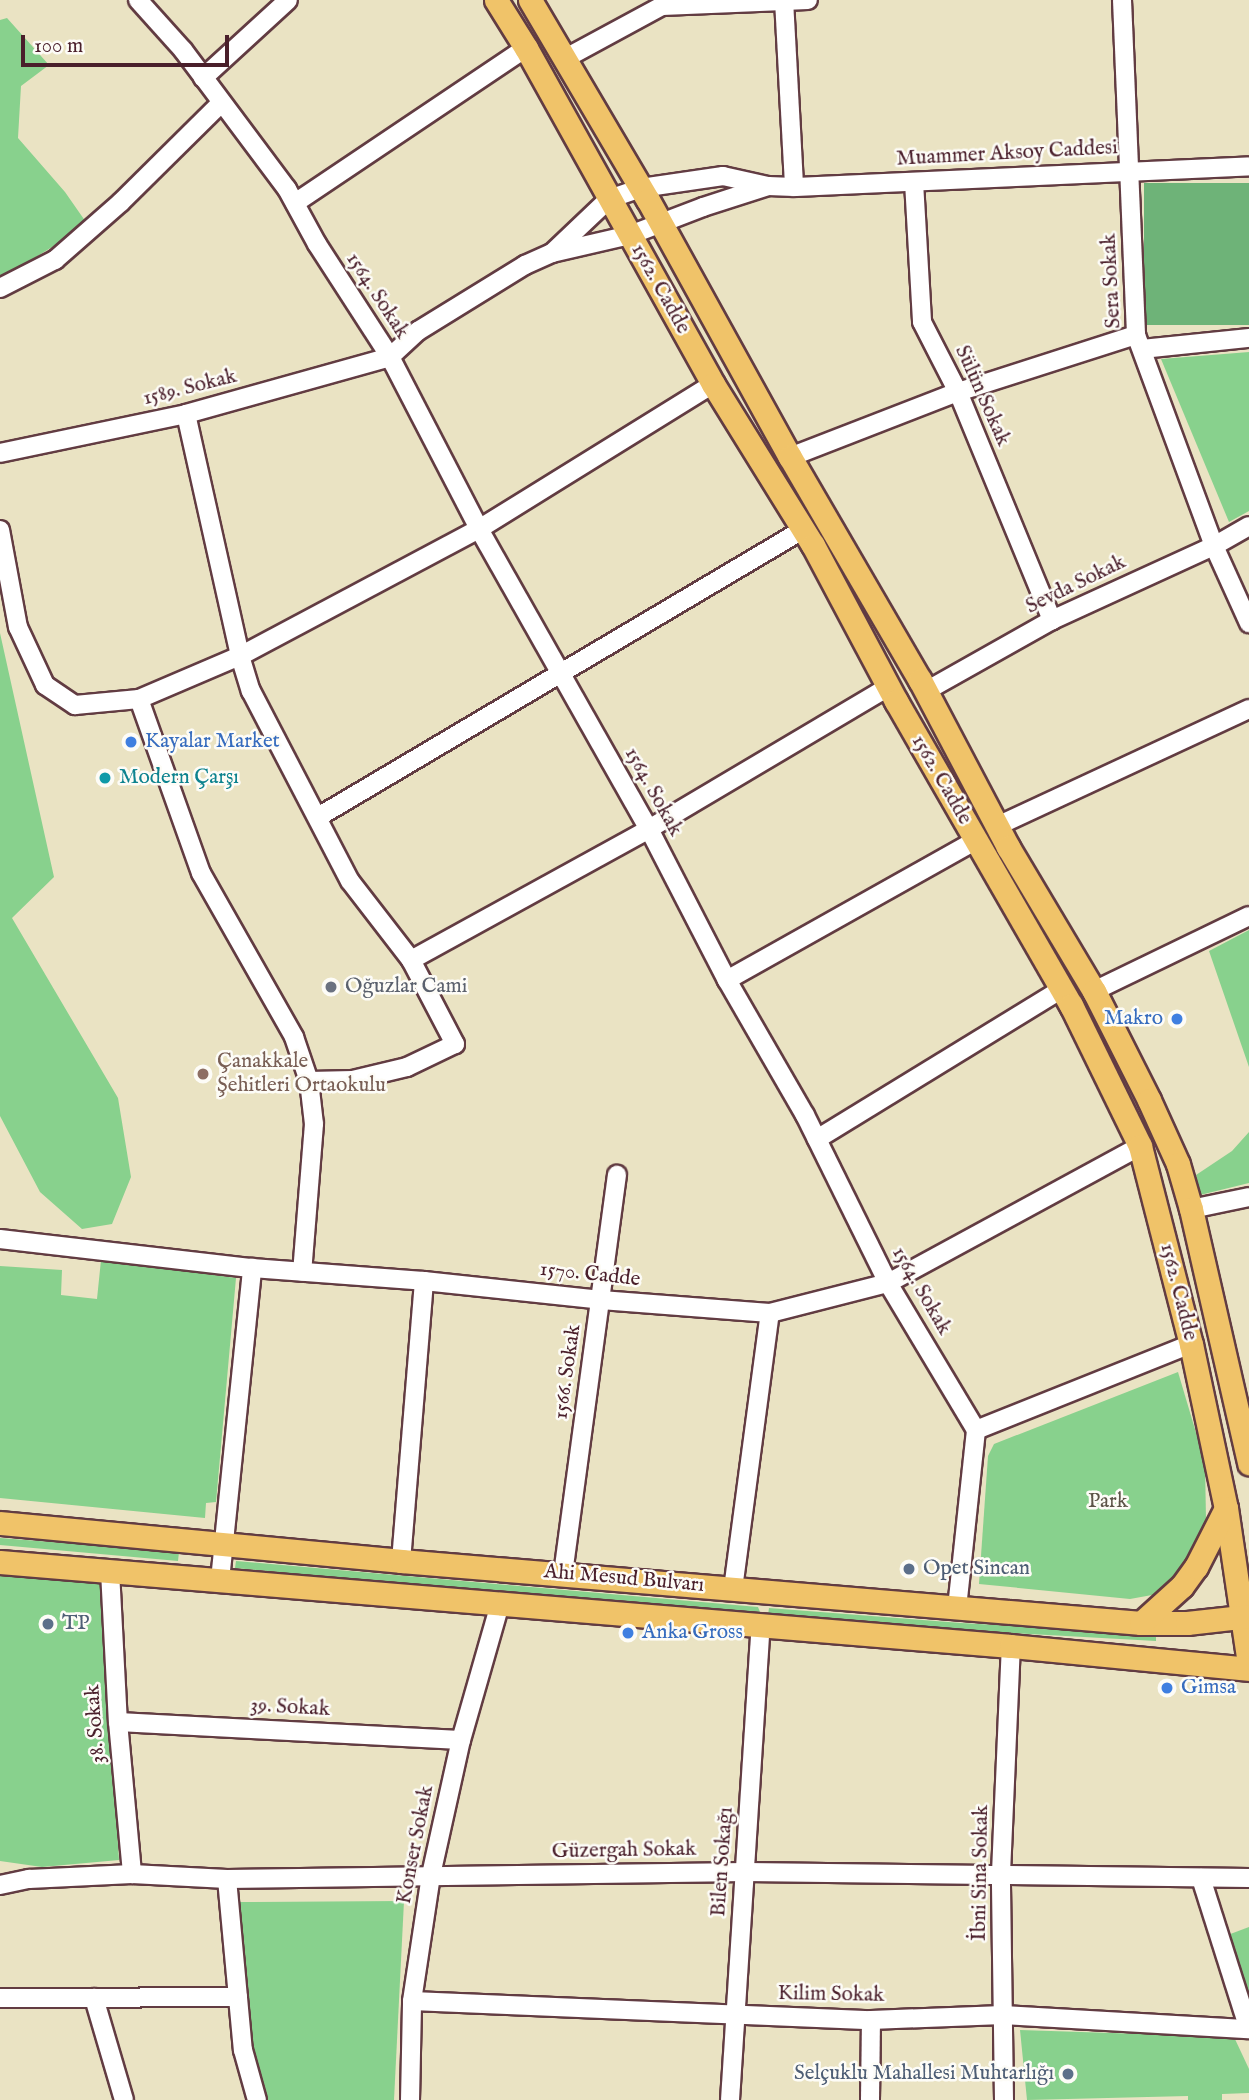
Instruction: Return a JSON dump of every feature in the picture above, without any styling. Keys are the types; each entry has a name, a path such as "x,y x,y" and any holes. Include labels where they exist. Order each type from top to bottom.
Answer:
{"main road":[{"name":"1562. Cadde","path":"496,0 526,48 713,384 804,529 888,687 1062,989 1140,1146 1191,1344 1226,1508 1245,1617 1249,1667"},
{"name":"1562. Cadde","path":"530,0 661,222 790,457 926,691 997,826 1094,991 1178,1164 1242,1408 1249,1463"},
{"path":"1141,1623 1182,1586 1196,1567 1226,1508"},
{"name":"Ahi Mesud Bulvarı","path":"0,1523 223,1545 1141,1623 1187,1623 1245,1617"},
{"name":"Ahi Mesud Bulvarı","path":"0,1562 1249,1667"}],"street":[{"name":"1564. Sokak","path":"138,0 183,50 295,203 390,357 479,529 649,829 727,980 817,1139 888,1283 976,1430"},
{"path":"203,78 288,0"},
{"path":"784,0 794,187"},
{"path":"564,59 662,6 808,0"},
{"name":"Sera Sokak","path":"1122,0 1139,342 1214,546 1249,623"},
{"path":"295,203 526,48"},
{"path":"0,288 55,260 121,202 222,103"},
{"name":"Muammer Aksoy Caddesi","path":"768,186 1249,166"},
{"path":"552,253 609,199 641,188 723,176 768,186"},
{"name":"Sülün Sokak","path":"914,182 922,322 958,392 1052,620"},
{"path":"390,357 418,331 525,265 552,253 630,235 768,186"},
{"path":"790,457 958,392 1139,342 1249,338"},
{"name":"1589. Sokak","path":"0,453 186,414 390,357"},
{"path":"0,530 18,627 45,685 75,705 139,699 240,656 479,529 713,384"},
{"path":"186,414 240,656 251,691 350,881 411,960 455,1044 408,1067 353,1080 309,1082"},
{"name":"Sevda Sokak","path":"926,691 1052,620 1214,546 1249,526"},
{"path":"318,817 804,529"},
{"path":"411,960 649,829 888,687"},
{"path":"139,699 201,873 294,1037 309,1082 314,1124 302,1272"},
{"path":"997,826 1249,709"},
{"path":"727,980 976,840"},
{"path":"1094,991 1249,916"},
{"path":"817,1139 1062,989"},
{"name":"1570. Cadde","path":"0,1239 252,1268 770,1313 888,1283 1140,1146"},
{"name":"1566. Sokak","path":"563,1574 617,1175"},
{"path":"1191,1209 1249,1197"},
{"path":"220,1580 252,1268"},
{"path":"401,1560 424,1281"},
{"path":"733,1589 770,1313"},
{"path":"957,1608 976,1430 1191,1344"},
{"name":"38. Sokak","path":"110,1571 118,1722 132,1874"},
{"name":"Konser Sokak","path":"410,2100 412,2001 431,1875 461,1740 500,1604"},
{"name":"Bilen Sokağı","path":"730,2100 761,1626"},
{"name":"İbni Sina Sokak","path":"1004,2100 1001,1873 1011,1646"},
{"name":"39. Sokak","path":"118,1722 461,1740"},
{"name":"Güzergah Sokak","path":"0,1885 29,1879 132,1874 227,1879 746,1872 1249,1878"},
{"path":"1201,1878 1249,2029"},
{"path":"227,1879 243,2050 257,2100"},
{"path":"0,1998 238,1997"},
{"path":"94,1998 124,2100"},
{"name":"Kilim Sokak","path":"412,2001 871,2020 1003,2015 1249,2029"},
{"path":"870,2100 871,2020"}],"green space":[{"path":"7,18 49,65 21,86 18,138 65,192 88,225 0,279 0,20"},
{"path":"1144,183 1249,183 1249,325 1144,325"},
{"path":"1249,352 1249,511 1229,522 1161,359"},
{"path":"0,633 54,877 12,918 118,1098 131,1177 112,1224 82,1229 40,1192 0,1116"},
{"path":"1249,930 1249,1067 1209,951"},
{"path":"1249,1132 1249,1183 1200,1195 1196,1175 1232,1151"},
{"path":"101,1260 236,1278 216,1502 206,1503 205,1518 0,1498 0,1266 62,1270 61,1295 97,1299"},
{"name":"Park","path":"1178,1372 1205,1463 1206,1520 1186,1565 1163,1593 1130,1599 979,1584 988,1456 994,1444"},
{"path":"0,1538 179,1552 178,1561 0,1545"},
{"path":"236,1561 758,1607 760,1612 542,1597 235,1568"},
{"path":"0,1573 102,1582 119,1860 42,1867 0,1861"},
{"path":"769,1608 1156,1634 1156,1641 960,1630 768,1615"},
{"path":"404,1901 394,2100 267,2100 249,2036 237,1902"},
{"path":"1249,1927 1249,1995 1225,1936"},
{"path":"1020,2030 1234,2037 1249,2069 1249,2093 1222,2094 1222,2100 1188,2100 1188,2096 1027,2100"}],"place":[{"name":"Kayalar Market","path":"131,742"},
{"name":"Modern Çarşı","path":"105,778"},
{"name":"Oğuzlar Cami","path":"331,987"},
{"name":"Makro","path":"1177,1019"},
{"name":"Çanakkale Şehitleri Ortaokulu","path":"203,1074"},
{"name":"Opet Sincan","path":"909,1569"},
{"name":"TP","path":"48,1624"},
{"name":"Anka Gross","path":"628,1633"},
{"name":"Gimsa","path":"1167,1688"},
{"name":"Selçuklu Mahallesi Muhtarlığı","path":"1068,2074"}]}
